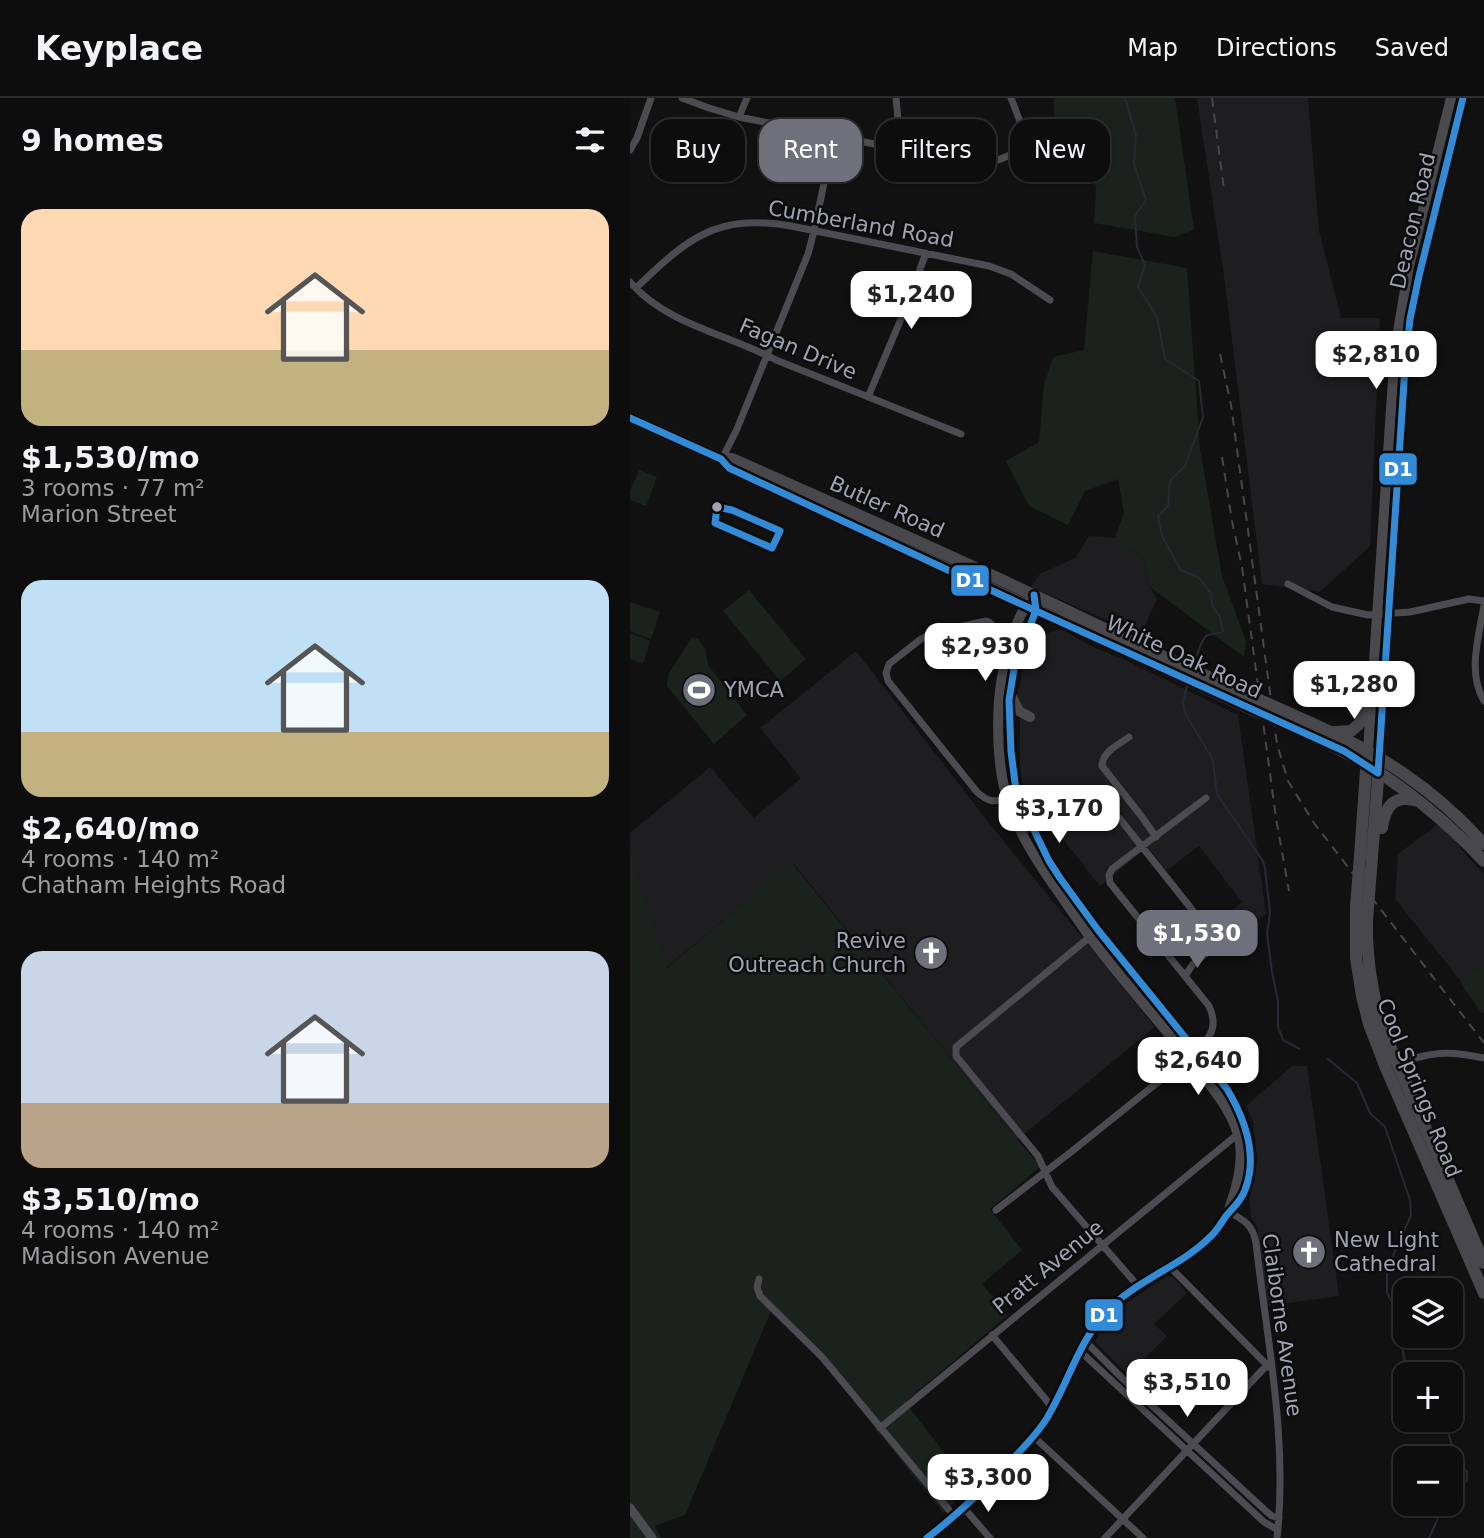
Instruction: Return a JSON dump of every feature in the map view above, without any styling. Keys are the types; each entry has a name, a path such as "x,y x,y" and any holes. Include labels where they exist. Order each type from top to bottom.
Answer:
{"main road":[{"name":"Deacon Road","path":"1378,772 1392,390 1399,317 1451,98"},
{"name":"Deacon Road","path":"1366,764 1383,614 1410,319 1462,98"},
{"name":"Butler Road","path":"630,418 722,459 731,458 756,469 1032,604"},
{"path":"928,1538 979,1495 1033,1436 1052,1407 1095,1326 1106,1312 1138,1286 1209,1239 1229,1212 1237,1206 1244,1189 1250,1156 1246,1127 1238,1105 1192,1054 1094,933 1007,797 1000,756 998,716 1003,669 1019,618 1032,604"},
{"path":"1027,830 1015,783 1009,714 1014,669 1029,626 1032,604"},
{"name":"White Oak Road","path":"1032,604 1368,750 1423,788 1458,817 1484,844"},
{"name":"White Oak Road","path":"1140,652 1366,764 1423,803 1484,861"},
{"path":"1010,689 1017,709 1030,717 1018,722 1010,740"},
{"path":"1331,732 1351,731 1358,725 1364,705 1372,694"},
{"name":"Cool Springs Road","path":"1366,764 1356,906 1356,958 1362,996 1369,1024 1391,1065 1453,1209 1484,1293"},
{"name":"Cool Springs Road","path":"1378,772 1367,952 1373,993 1391,1065"},
{"path":"1371,868 1387,807 1405,799 1423,803"},
{"path":"1192,1054 1226,1108 1238,1134 1239,1176 1229,1212"},
{"name":"Cool Springs Road","path":"1453,1209 1484,1264"}],"street":[{"path":"630,150 652,98"},
{"path":"682,98 759,121"},
{"path":"740,117 747,98"},
{"path":"896,98 898,119"},
{"path":"1011,98 1019,119"},
{"path":"722,459 737,429 808,254 824,182"},
{"name":"Cumberland Road","path":"633,285 701,234 722,226 760,222 989,265 1021,280 1049,300"},
{"path":"868,397 926,254"},
{"name":"Fagan Drive","path":"633,285 667,313 961,435"},
{"path":"1288,584 1332,607 1368,615 1410,612 1469,599 1484,603 1475,670 1478,688 1484,701"},
{"path":"1007,797 995,802 988,801 977,792 888,681 886,673 889,664 928,635 982,622 992,624 995,647 1009,651"},
{"path":"1129,737 1102,758 1102,766 1156,837"},
{"path":"996,1210 1192,1054 1210,1035 1213,1017 1209,1006 1110,883 1109,875 1112,869 1206,798"},
{"path":"1027,830 1085,809 1101,809 1120,819 1213,936 1212,949 1193,964 1185,976"},
{"path":"1094,933 956,1047 956,1056 1038,1156 1052,1187 1138,1286"},
{"path":"1391,1065 1437,1052 1484,1058"},
{"name":"Pratt Avenue","path":"880,1428 1238,1134"},
{"name":"Claiborne Avenue","path":"1229,1212 1247,1222 1255,1237 1280,1459 1277,1534"},
{"path":"1105,1538 1270,1367 1170,1266"},
{"path":"759,1279 758,1294 822,1357 954,1516"},
{"path":"992,1335 1052,1407"},
{"path":"1084,1347 1277,1534"},
{"path":"1033,1436 1143,1538"},
{"path":"1190,1447 1266,1512 1279,1518"},
{"path":"630,1507 652,1538"},
{"path":"964,1508 990,1538"}],"shaded area":[{"path":"1054,98 1175,98 1194,230 1175,237 1094,223 1094,182 1110,182 1110,119 1057,119 1054,115"},
{"path":"1197,98 1308,98 1319,231 1341,318 1380,318 1370,546 1320,592 1262,584 1225,283"},
{"path":"1455,100 1444,156 1413,281 1421,235"},
{"path":"1093,251 1187,268 1200,449 1222,576 1246,641 1244,657 1150,587 1143,558 1115,538 1124,513 1118,479 1085,491 1068,525 1029,506 1006,461 1039,442 1044,385 1053,357 1084,350"},
{"path":"639,470 657,477 646,506 630,500 630,491"},
{"path":"1089,536 1115,538 1143,558 1150,587 1157,599 1141,635 1031,587 1040,574 1075,558"},
{"path":"749,590 806,659 780,681 723,611"},
{"path":"630,602 660,612 651,639 630,631"},
{"path":"1061,629 1093,647 1238,715 1266,914 1225,945 1210,928 1242,902 1199,846 1166,871 1148,847 1100,886 1044,815 1030,809 1023,791 1020,705 1016,699 1032,638"},
{"path":"630,633 650,641 643,664 630,659"},
{"name":"YMCA","path":"691,638 698,639 705,648 708,665 747,715 714,744 667,686 668,675"},
{"path":"856,651 989,823 1155,1027 1017,1140 793,863 666,968 630,850 630,833 710,767 754,818 801,778 760,728"},
{"path":"1439,823 1484,875 1484,964 1461,981 1395,899 1398,854"},
{"path":"630,850 667,968 792,863 1041,1166 990,1209 1022,1250 982,1284 1008,1315 905,1402 971,1487 943,1513 821,1360 771,1311 685,1515 655,1526 661,1538 630,1538"},
{"path":"1484,964 1484,1013 1461,981"},
{"path":"1292,1066 1307,1066 1339,1296 1267,1306 1257,1226 1251,1217 1249,1199 1257,1158 1253,1122 1246,1106"},
{"path":"1167,1276 1173,1277 1187,1293 1154,1324 1167,1336 1128,1375 1095,1342 1104,1323 1119,1308"}],"waterway":[{"path":"1125,98 1136,135 1134,164 1146,200 1135,216 1137,247 1145,265 1138,287 1157,317 1165,359 1199,381 1203,417 1185,466 1170,481 1168,506 1158,516 1162,536 1181,570 1198,577 1211,593 1212,605 1220,617 1223,631 1206,636 1194,665"},
{"path":"1187,687 1183,701 1185,713 1213,760 1217,794 1263,861 1270,912 1267,933 1278,1001 1278,1027 1283,1040 1300,1049"},
{"path":"1328,1059 1357,1083 1370,1113 1385,1127 1410,1200 1411,1215 1387,1269 1387,1293 1399,1315 1405,1362"},
{"path":"1448,1432 1452,1446"},
{"path":"1463,1466 1467,1472 1467,1480 1463,1484"},
{"path":"1429,1538 1439,1516"}],"railway":[{"path":"1212,98 1224,190"},
{"path":"1220,354 1231,405 1277,744 1288,781 1314,823 1484,1043"},
{"path":"1222,457 1242,567 1276,818 1289,891"}],"transit line":[{"name":"D1","path":"630,418 721,459 729,468 1344,751 1378,773 1410,319 1463,98"},
{"name":"D1","path":"717,507 732,510 780,531 772,548 715,523 717,507"},
{"name":"D1","path":"927,1538 978,1494 1038,1431 1089,1335 1107,1311 1131,1291 1198,1248 1215,1232 1239,1201 1249,1177 1248,1138 1227,1089 1098,930 1060,878 1022,805 1015,783 1011,751 1009,700 1014,669 1036,610 1034,595"}],"place":[{"name":"YMCA","path":"699,690"},
{"name":"Revive Outreach Church","path":"931,953"},
{"name":"New Light Cathedral","path":"1309,1252"}]}
